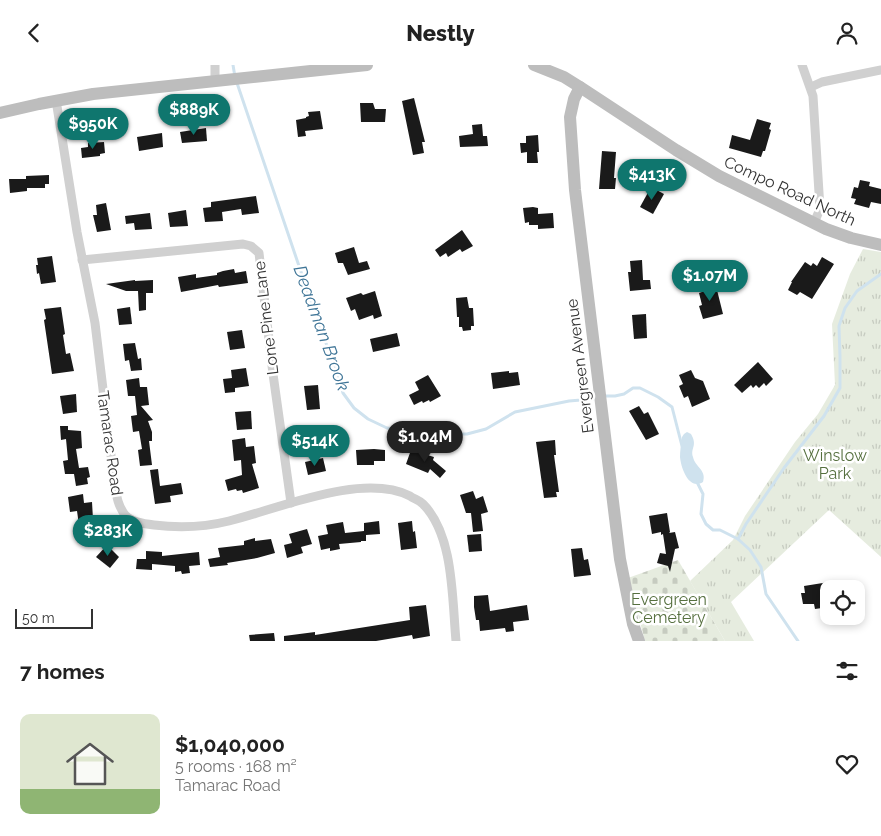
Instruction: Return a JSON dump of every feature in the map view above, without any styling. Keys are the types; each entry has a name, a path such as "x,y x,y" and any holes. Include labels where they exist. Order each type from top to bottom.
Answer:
{"main road":[{"path":"0,113 93,94 367,65"},
{"name":"Compo Road North","path":"534,65 564,77 694,162 753,193 814,223 851,238 881,245"},
{"name":"Evergreen Avenue","path":"580,87 574,99 570,117 575,190 620,559 633,623 639,641"}],"street":[{"path":"215,65 215,82"},
{"path":"802,65 813,97 820,209 814,223"},
{"path":"811,87 822,82 881,70"},
{"name":"Tamarac Road","path":"56,101 82,260 95,323 114,480 118,503 126,517 142,524 174,527 227,521 328,493 359,489 384,489 405,494 422,503 443,537 449,571 456,641"},
{"name":"Lone Pine Lane","path":"82,260 243,244 251,246 259,253 275,393 291,503"}],"green space":[{"name":"Winslow Park","path":"863,249 881,252 881,557 829,510 731,602 754,641 725,641 690,581 733,540 745,516 795,442 818,414 835,385 832,324 850,274"},
{"name":"Evergreen Cemetery","path":"678,560 725,641 645,641 628,578"}],"water":[{"path":"687,432 693,438 692,454 704,478 703,482 698,484 690,481 684,472 681,462 682,437"}],"building":[{"path":"414,98 425,142 422,142 424,153 413,155 402,101"},
{"path":"360,103 373,103 375,109 386,109 385,122 361,122"},
{"path":"320,111 323,129 305,131 306,136 298,137 296,120 309,116 308,112"},
{"path":"757,119 771,123 765,151 763,151 761,157 729,148 732,135 750,140"},
{"path":"482,124 483,136 487,136 488,146 460,147 459,136 473,134 472,125"},
{"path":"206,128 207,141 182,143 180,132"},
{"path":"162,133 163,147 139,151 137,137"},
{"path":"538,135 538,163 527,163 527,152 521,153 520,143 526,143 526,136"},
{"path":"104,142 105,153 100,154 100,156 82,158 81,148 88,147 88,143"},
{"path":"602,151 616,152 615,189 599,189"},
{"path":"49,175 49,184 45,184 45,188 27,188 27,191 10,193 9,179 26,179 26,176"},
{"path":"860,180 870,182 869,186 881,189 881,204 871,202 869,208 854,204 856,199 851,198 854,187 858,188"},
{"path":"651,187 664,194 653,214 640,207"},
{"path":"256,196 259,213 242,215 241,209 222,212 223,221 205,222 203,208 211,207 211,202"},
{"path":"106,203 111,230 97,232 93,215 97,215 96,205"},
{"path":"523,208 538,208 538,214 553,213 554,228 538,229 538,225 529,225 529,222 525,223"},
{"path":"186,210 188,226 170,227 168,213"},
{"path":"150,213 152,229 135,230 134,223 126,224 125,216"},
{"path":"462,230 473,246 462,252 460,249 448,257 446,253 440,257 435,250"},
{"path":"354,247 359,263 367,261 370,269 348,275 343,263 338,263 335,253"},
{"path":"52,256 56,282 41,284 39,273 37,274 37,258"},
{"path":"822,257 834,264 812,299 800,292 797,295 788,290 791,282 805,262 811,266 813,263 817,266"},
{"path":"642,260 643,280 650,280 651,289 630,291 628,272 631,272 630,261"},
{"path":"234,269 235,273 246,271 248,283 219,287 218,285 181,292 178,277 196,274 196,278 217,275 217,273"},
{"path":"135,280 153,280 153,293 146,293 146,310 139,311 138,291 126,291 106,284"},
{"path":"715,282 723,314 703,319 699,306 702,305 699,293 705,291 703,286"},
{"path":"375,291 382,316 374,319 373,315 359,320 355,309 351,311 346,298"},
{"path":"467,297 469,308 473,308 474,326 471,326 471,330 463,331 462,327 459,327 456,298"},
{"path":"61,307 66,354 70,353 74,371 52,374 44,309"},
{"path":"130,307 132,324 119,325 117,309"},
{"path":"646,314 647,338 634,339 632,315"},
{"path":"242,330 245,348 230,350 227,332"},
{"path":"397,333 400,346 373,352 370,339"},
{"path":"135,343 138,359 141,358 142,370 131,371 129,360 125,361 123,344"},
{"path":"758,362 773,379 766,386 764,383 759,388 756,385 753,388 751,385 742,393 734,385"},
{"path":"246,368 249,386 235,388 235,392 225,393 223,379 232,378 231,370"},
{"path":"691,370 695,378 703,381 710,399 692,407 688,396 684,398 679,386 683,384 679,375"},
{"path":"509,371 509,373 518,372 520,385 493,389 491,373"},
{"path":"428,375 441,396 430,402 429,400 423,403 422,401 414,405 409,395 419,390 415,382"},
{"path":"139,378 140,387 147,387 149,405 141,406 153,420 148,421 152,432 152,441 149,441 152,465 140,466 138,450 142,449 139,431 133,432 131,416 137,415 135,396 128,396 126,380"},
{"path":"318,385 320,409 307,410 304,386"},
{"path":"76,394 77,412 63,414 60,396"},
{"path":"639,406 644,414 648,412 659,434 646,440 629,411"},
{"path":"251,411 252,429 237,430 235,412"},
{"path":"60,426 68,426 68,430 81,431 82,448 76,449 79,468 88,467 90,477 87,478 88,484 76,486 74,474 65,474 63,461 68,460 66,439 61,440"},
{"path":"245,438 246,447 254,446 256,463 252,464 259,488 243,493 242,490 237,491 236,489 228,491 225,480 242,475 241,460 234,461 232,440"},
{"path":"555,440 556,455 554,455 559,492 556,492 557,497 544,498 536,442"},
{"path":"356,450 385,450 385,461 374,461 374,465 357,465"},
{"path":"411,450 434,457 433,460 446,471 440,478 430,469 428,473 406,464"},
{"path":"323,458 326,471 308,475 305,462"},
{"path":"158,469 160,486 181,483 183,494 170,496 171,502 155,504 150,470"},
{"path":"473,491 476,499 483,496 488,512 481,514 483,531 473,532 471,513 466,513 460,495"},
{"path":"83,494 84,503 92,502 93,519 89,523 79,525 77,511 70,512 68,497"},
{"path":"667,513 669,533 675,532 679,548 675,549 670,572 668,566 657,563 660,553 666,554 663,534 661,535 661,532 652,534 649,516"},
{"path":"379,521 380,534 366,535 366,541 339,544 340,549 330,551 330,548 321,550 318,536 328,534 326,525 343,522 345,533 364,531 364,523"},
{"path":"412,521 417,548 401,550 398,523"},
{"path":"307,529 312,544 301,547 303,553 287,558 284,545 292,543 289,534"},
{"path":"481,534 482,551 469,552 467,535"},
{"path":"255,538 255,541 271,539 275,553 227,563 228,565 210,567 208,559 220,557 218,548 244,545 244,541"},
{"path":"107,545 119,557 110,568 96,557"},
{"path":"582,548 584,560 588,559 591,575 574,577 571,549"},
{"path":"146,551 162,552 162,556 199,552 200,565 189,566 190,573 182,574 181,571 175,572 175,566 152,564 152,570 136,569 137,559 146,559"},
{"path":"820,583 820,608 815,609 814,604 803,604 801,593 805,593 804,586"},
{"path":"488,595 490,611 527,605 529,620 513,622 514,631 506,632 505,628 480,631 479,620 476,620 474,596"},
{"path":"426,605 430,636 413,639 412,635 376,641 284,641 284,636 315,632 315,635 410,620 409,607"},
{"path":"274,633 275,641 250,641 249,635"}],"waterway":[{"name":"Deadman Brook","path":"233,65 235,77"},
{"name":"Deadman Brook","path":"237,83 343,393 354,408 368,419 387,428 436,434 467,434 486,429 515,412 569,401 593,399"},
{"path":"738,539 784,468 824,416 840,388 839,326 845,308 857,291 881,274"},
{"name":"Deadman Brook","path":"606,396 624,394 633,388 640,388 658,397 672,407 682,446"},
{"name":"Deadman Brook","path":"697,482 703,494 701,514 706,524 713,530 720,530 738,539 750,550 761,567 766,594 798,641"}]}
